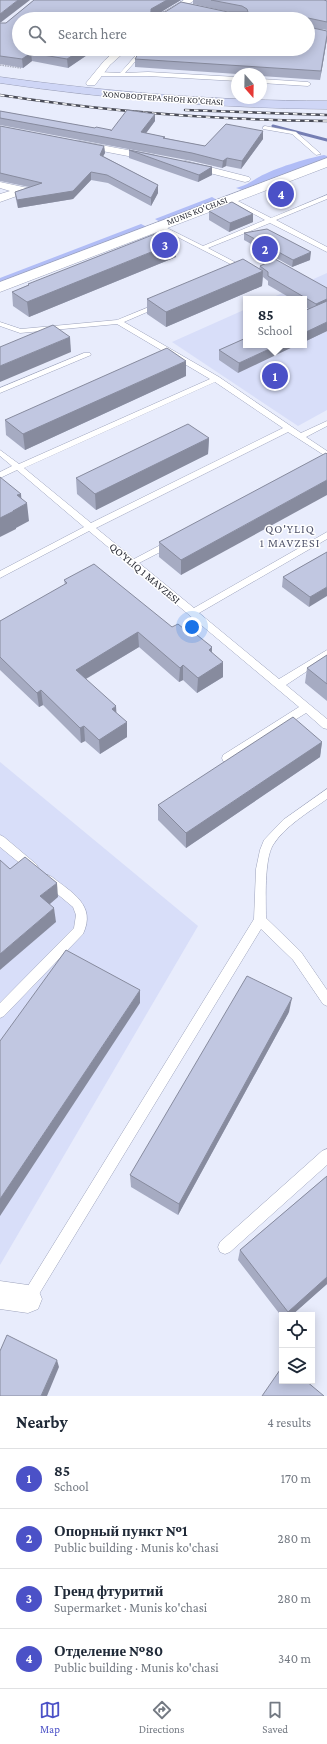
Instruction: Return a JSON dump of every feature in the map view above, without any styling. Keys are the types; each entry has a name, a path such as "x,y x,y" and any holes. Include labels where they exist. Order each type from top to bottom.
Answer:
{"highway":[{"name":"XONOBODTEPA SHOH KO'CHASI","path":"0,71 157,90 231,94"},
{"name":"XONOBODTEPA SHOH KO'CHASI","path":"0,80 86,92 152,98 247,104 327,105"},
{"path":"267,95 327,96"}],"street":[{"path":"169,12 191,0"},
{"path":"179,6 194,10"},
{"path":"91,83 107,63 115,56"},
{"path":"69,142 161,159"},
{"path":"302,158 324,156"},
{"name":"MUNIS KO'CHASI","path":"0,287 159,226 229,194 324,156"},
{"path":"176,162 245,179"},
{"name":"MUNIS KO'CHASI","path":"0,274 145,219 229,194 245,179 259,173"},
{"path":"0,185 24,190 0,198"},
{"path":"145,219 159,226"},
{"path":"0,1295 28,1299"}],"lane":[{"path":"121,75 137,56"},
{"path":"99,74 148,74 231,79"},
{"path":"267,81 308,84"},
{"path":"265,128 294,134 324,156"},
{"path":"229,194 270,220 327,250"},
{"path":"203,248 327,197"},
{"path":"159,226 245,269 251,274"},
{"path":"315,244 327,242"},
{"path":"238,272 245,269"},
{"path":"0,324 20,331 118,322 167,301"},
{"path":"118,322 216,378 300,437 325,458"},
{"path":"0,333 12,328"},
{"path":"0,391 87,355"},
{"path":"0,475 216,378"},
{"path":"300,437 327,423"},
{"path":"0,575 90,527 288,429"},
{"name":"QO'YLIQ 1 MAVZESI","path":"0,452 327,725"},
{"path":"193,614 327,535"},
{"path":"133,563 181,537"},
{"path":"278,685 327,653"},
{"path":"227,758 306,708"},
{"path":"28,1299 260,920 262,868 267,844 285,825 327,793"},
{"path":"0,840 77,904 82,915 79,930 0,1012"},
{"path":"260,920 297,956 327,1000"},
{"path":"225,1247 327,1156"}],"shaded area":[{"path":"324,155 327,156 327,159 242,190 236,188 246,185 282,167"},
{"path":"212,197 217,200 160,222 155,219"},
{"path":"141,224 147,227 0,283 0,278"},
{"path":"327,273 327,410 298,426 172,342 243,310 243,348 307,348 307,296 276,296"},
{"path":"0,762 198,926 0,1265"}],"building":[{"path":"0,0 18,0 0,14"},
{"path":"34,0 167,0 151,9 151,12 19,12"},
{"path":"211,0 324,0 327,1 327,22 315,19 315,12 248,12 247,9 242,6"},
{"path":"181,2 228,12 165,12"},
{"path":"12,18 12,56 26,56 22,59 0,56 0,23 6,23"},
{"path":"315,28 327,31 321,71 135,59 137,56 315,56"},
{"path":"49,56 72,56 67,59"},
{"path":"127,110 155,114 141,132 205,146 226,124 263,131 242,161 227,158 223,161 192,153 0,118 0,111 96,127 111,131"},
{"path":"0,126 104,146 100,155 158,185 151,198 107,175 91,172 73,191 17,200 15,192 42,183 0,173"},
{"path":"129,150 212,167 199,175"},
{"path":"232,202 253,214 230,223 209,211"},
{"path":"267,229 311,252 293,260 244,233"},
{"path":"160,232 176,242 27,302 12,292 29,285 28,284"},
{"path":"243,259 263,271 166,312 147,299"},
{"path":"275,259 327,288 327,299 316,304 307,299 307,296 302,296 268,276 268,272 260,266"},
{"path":"327,301 327,322 307,332 307,310"},
{"path":"53,325 70,337 0,366 0,347"},
{"path":"243,339 243,348 272,348 239,363 219,350"},
{"path":"167,348 186,361 23,434 5,420"},
{"path":"188,424 209,438 95,494 76,478"},
{"path":"326,453 327,480 181,560 159,542"},
{"path":"0,477 21,494 17,495 27,503 0,518"},
{"path":"327,552 327,587 310,597 283,577"},
{"path":"94,564 172,627 178,624 189,633 192,631 212,647 209,650 223,662 198,678 183,665 180,668 138,632 76,670 116,706 112,709 127,722 99,740 84,726 80,728 41,690 37,693 0,657 0,621 67,583 64,580"},
{"path":"327,655 327,684 307,668"},
{"path":"293,717 322,742 186,833 158,805"},
{"path":"25,857 57,883 40,896 54,908 0,954 0,860 10,869"},
{"path":"66,950 140,990 0,1199 0,1041"},
{"path":"247,976 292,998 179,1204 130,1175"},
{"path":"327,1176 327,1277 288,1312 240,1250"},
{"path":"7,1335 57,1360 41,1396 0,1396 0,1351"},
{"path":"279,1371 279,1384 310,1384 324,1396 262,1396"}],"waterway":[{"path":"273,126 327,140"}],"railway":[{"path":"0,95 82,106 163,114 245,119 327,121"},
{"path":"185,110 327,115"}],"place":[{"name":"Отделение №80","path":"281,194"},
{"name":"Гренд фтуритий","path":"165,245"},
{"name":"Опорный пункт №1","path":"265,249"},
{"name":"85","path":"275,376"}],"district":[{"name":"QO'YLIQ 1 MAVZESI","path":"290,536"}]}
